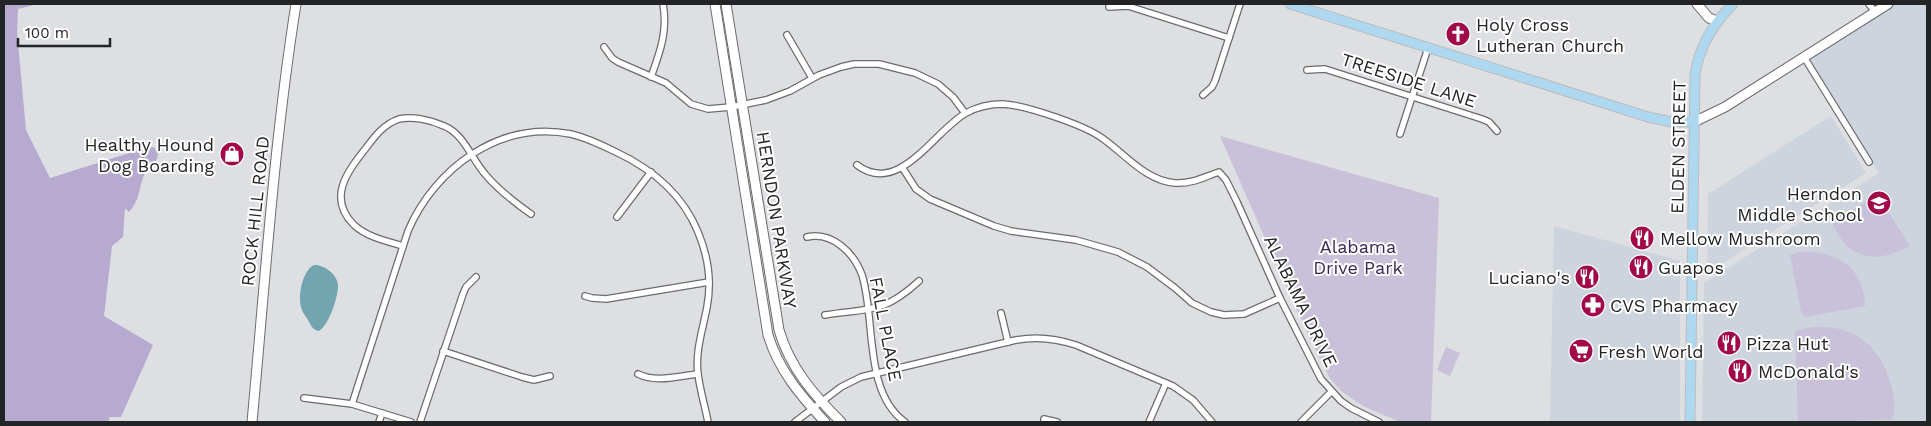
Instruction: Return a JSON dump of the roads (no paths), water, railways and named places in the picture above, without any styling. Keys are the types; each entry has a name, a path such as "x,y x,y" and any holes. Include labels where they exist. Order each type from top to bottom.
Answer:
{"main road":[{"name":"ROCK HILL ROAD","path":"252,422 269,227 288,53 296,4"},
{"name":"HERNDON PARKWAY","path":"715,4 768,335 780,365 792,384 825,422"},
{"name":"HERNDON PARKWAY","path":"726,4 779,330 785,350 796,371 841,422"},
{"path":"1290,4 1648,117 1672,122 1694,122 1725,107 1888,4"},
{"path":"1697,4 1708,18 1717,21"},
{"name":"ELDEN STREET","path":"1690,422 1696,75 1698,60 1707,36 1717,21 1733,4"}],"street":[{"path":"651,77 666,25 663,4"},
{"path":"1203,95 1212,87 1215,81 1240,4"},
{"path":"1870,4 1875,12"},
{"path":"1109,7 1128,6 1229,38"},
{"path":"787,35 812,78"},
{"path":"604,47 612,58 618,62 666,84 684,100 699,108 716,109 731,107 779,96 829,70 854,64 879,64 892,66 927,78 938,84 953,97 965,113 918,156 902,167 883,174 876,174 862,170 857,166"},
{"path":"1400,134 1428,48"},
{"path":"1804,57 1869,162"},
{"name":"TREESIDE LANE","path":"1307,70 1325,69 1412,96 1482,119 1489,122 1497,131"},
{"name":"ALABAMA DRIVE","path":"965,113 986,105 1008,104 1073,124 1101,137 1152,176 1170,182 1194,181 1219,172 1226,180 1237,202 1314,368 1332,392 1351,408 1379,422"},
{"path":"402,246 366,233 353,223 344,209 342,192 349,169 379,131 386,125 402,119 417,118 449,129 461,139 470,155 485,174 531,214"},
{"path":"352,404 402,246 416,212 428,194 452,168 490,144 516,135 557,132 578,136 598,143 651,172 669,188 692,220 707,260 709,282 707,308 699,346 698,374 708,422"},
{"path":"902,167 916,189 930,200 1011,231 1076,240 1118,252 1147,268 1192,303 1211,312 1224,315 1244,314 1280,298"},
{"path":"617,217 651,172"},
{"name":"FALL PLACE","path":"807,237 826,237 836,242 848,252 861,274 878,373 893,411 906,422"},
{"path":"420,422 463,294 471,281 476,277"},
{"path":"825,315 867,310 888,304 898,299 919,280"},
{"path":"585,296 606,299 709,282"},
{"path":"1001,313 1008,342"},
{"path":"795,422 814,410 851,381 1008,342 1037,338 1062,340 1166,383 1184,392 1212,422"},
{"path":"443,351 522,378 534,380 550,376"},
{"path":"638,374 658,379 698,374"},
{"path":"1149,422 1166,383"},
{"path":"1301,422 1332,392"},
{"path":"304,398 352,404 410,422"},
{"path":"379,422 382,413"},
{"path":"1044,419 1057,422"}],"water":[{"path":"314,265 322,266 329,270 335,276 338,284 333,309 323,328 319,331 312,327 304,314 300,298 306,273"}],"place":[{"name":"Holy Cross Lutheran Church","path":"1458,34"},
{"name":"Healthy Hound Dog Boarding","path":"232,154"},
{"name":"Herndon Middle School","path":"1879,203"},
{"name":"Mellow Mushroom","path":"1642,238"},
{"name":"Guapos","path":"1641,267"},
{"name":"Luciano's","path":"1587,277"},
{"name":"CVS Pharmacy","path":"1593,305"},
{"name":"Pizza Hut","path":"1729,343"},
{"name":"Fresh World","path":"1581,351"},
{"name":"McDonald's","path":"1740,371"}],"park label":[{"name":"Alabama Drive Park","path":"1358,256"}]}
